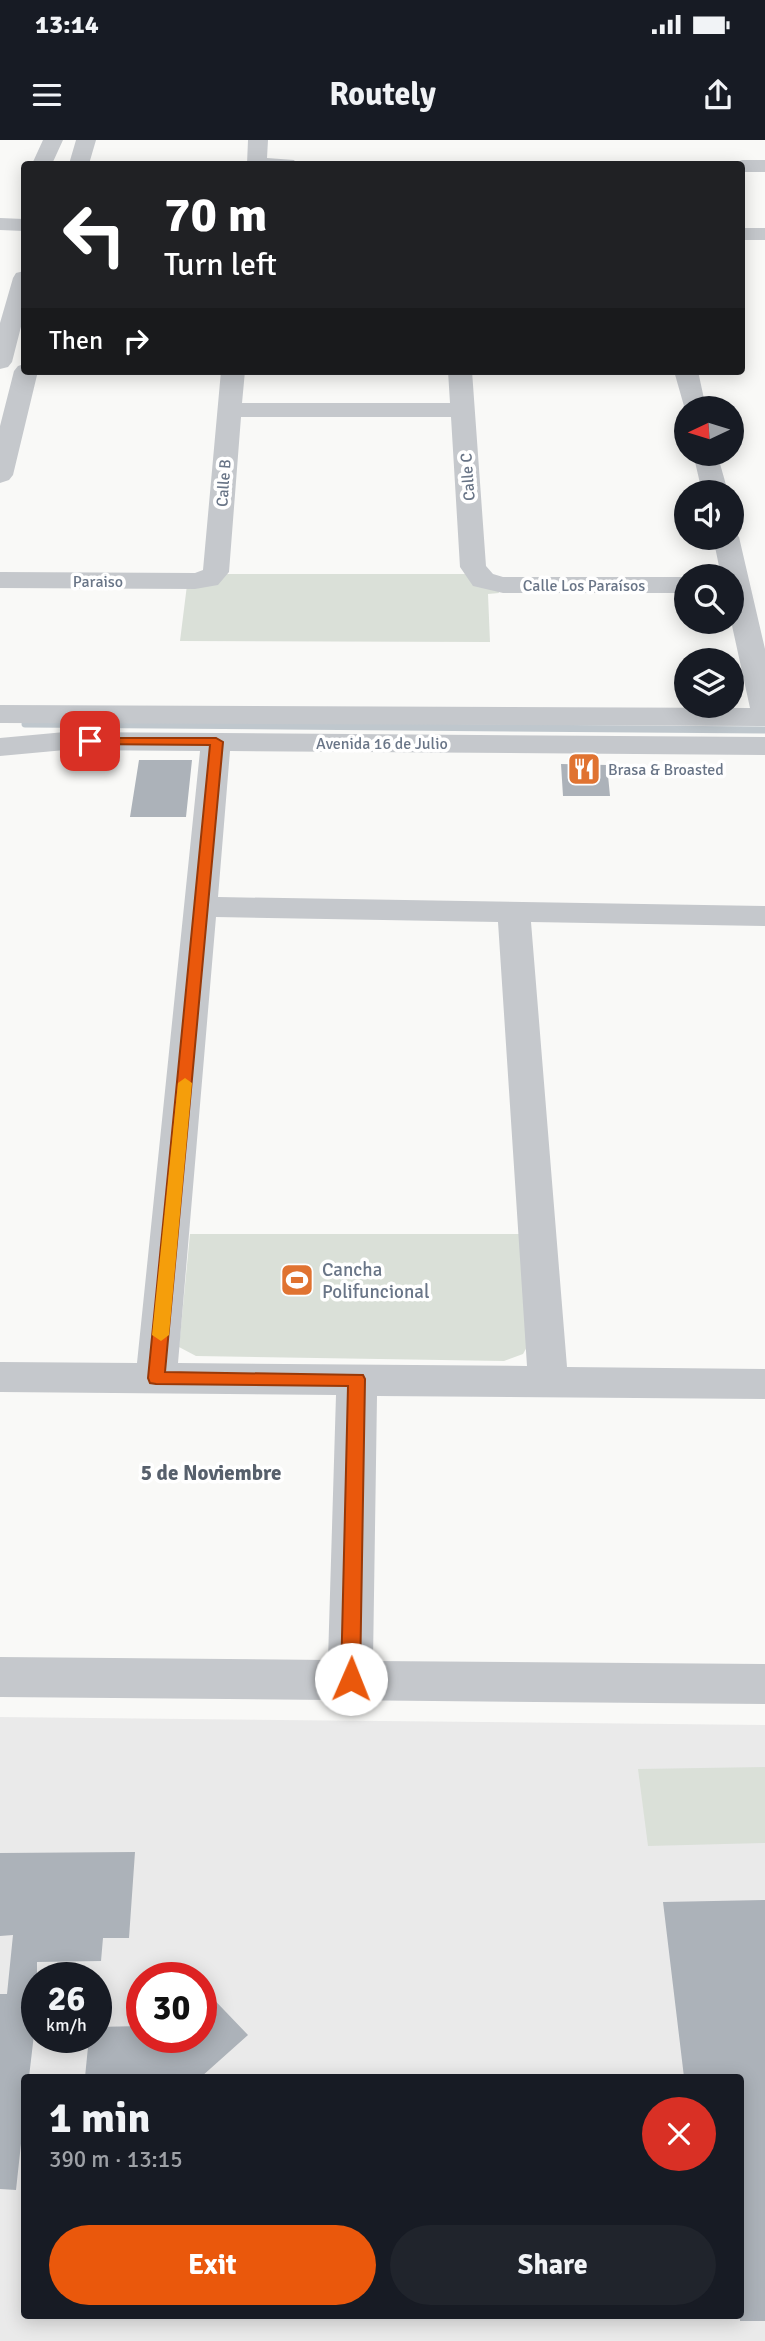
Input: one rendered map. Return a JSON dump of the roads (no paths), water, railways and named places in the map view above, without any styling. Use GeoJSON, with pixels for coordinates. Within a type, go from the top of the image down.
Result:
{"type":"FeatureCollection","features":[{"type":"Feature","properties":{"kind":"street"},"geometry":{"type":"LineString","coordinates":[[43,161],[53,140]]}},
{"type":"Feature","properties":{"kind":"street"},"geometry":{"type":"LineString","coordinates":[[80,161],[86,140]]}},
{"type":"Feature","properties":{"kind":"street"},"geometry":{"type":"LineString","coordinates":[[257,161],[258,140]]}},
{"type":"Feature","properties":{"kind":"street"},"geometry":{"type":"LineString","coordinates":[[745,166],[765,166]]}},
{"type":"Feature","properties":{"kind":"street"},"geometry":{"type":"LineString","coordinates":[[0,224],[21,225]]}},
{"type":"Feature","properties":{"kind":"street"},"geometry":{"type":"LineString","coordinates":[[745,234],[765,234]]}},
{"type":"Feature","properties":{"kind":"street"},"geometry":{"type":"LineString","coordinates":[[0,362],[21,288]]}},
{"type":"Feature","properties":{"kind":"street"},"geometry":{"type":"LineString","coordinates":[[0,475],[10,397],[24,375]]}},
{"type":"Feature","properties":{"kind":"street","name":"Calle B"},"geometry":{"type":"LineString","coordinates":[[195,581],[208,579],[216,572],[233,375]]}},
{"type":"Feature","properties":{"kind":"street","name":"Calle C"},"geometry":{"type":"LineString","coordinates":[[460,375],[473,567],[483,580]]}},
{"type":"Feature","properties":{"kind":"street"},"geometry":{"type":"LineString","coordinates":[[687,375],[691,396]]}},
{"type":"Feature","properties":{"kind":"street"},"geometry":{"type":"LineString","coordinates":[[229,410],[463,410]]}},
{"type":"Feature","properties":{"kind":"street","name":"Paraiso"},"geometry":{"type":"LineString","coordinates":[[0,580],[195,581]]}},
{"type":"Feature","properties":{"kind":"street","name":"Calle Los Paraísos"},"geometry":{"type":"LineString","coordinates":[[483,580],[503,585],[674,585]]}},
{"type":"Feature","properties":{"kind":"street"},"geometry":{"type":"LineString","coordinates":[[744,585],[765,585]]}},
{"type":"Feature","properties":{"kind":"street"},"geometry":{"type":"LineString","coordinates":[[744,627],[765,715]]}},
{"type":"Feature","properties":{"kind":"street","name":"Avenida 16 de Julio"},"geometry":{"type":"LineString","coordinates":[[0,714],[552,729],[765,746]]}},
{"type":"Feature","properties":{"kind":"street","name":"Avenida 16 de Julio"},"geometry":{"type":"LineString","coordinates":[[0,747],[65,741],[216,742],[552,729],[765,715]]}},
{"type":"Feature","properties":{"kind":"street"},"geometry":{"type":"LineString","coordinates":[[156,1378],[216,742]]}},
{"type":"Feature","properties":{"kind":"street"},"geometry":{"type":"LineString","coordinates":[[202,907],[765,916]]}},
{"type":"Feature","properties":{"kind":"street"},"geometry":{"type":"LineString","coordinates":[[514,910],[548,1380]]}},
{"type":"Feature","properties":{"kind":"street"},"geometry":{"type":"LineString","coordinates":[[0,1377],[765,1384]]}},
{"type":"Feature","properties":{"kind":"street"},"geometry":{"type":"LineString","coordinates":[[351,1679],[357,1379]]}},
{"type":"Feature","properties":{"kind":"street"},"geometry":{"type":"LineString","coordinates":[[0,1677],[765,1684]]}},
{"type":"Feature","properties":{"kind":"waterway"},"geometry":{"type":"LineString","coordinates":[[25,724],[765,730]]}},
{"type":"Feature","properties":{"kind":"place","name":"Brasa & Broasted"},"geometry":{"type":"Point","coordinates":[584,769]}},
{"type":"Feature","properties":{"kind":"place","name":"Cancha Polifuncional"},"geometry":{"type":"Point","coordinates":[297,1280]}},
{"type":"Feature","properties":{"kind":"district","name":"5 de Noviembre"},"geometry":{"type":"Point","coordinates":[211,1473]}}]}
